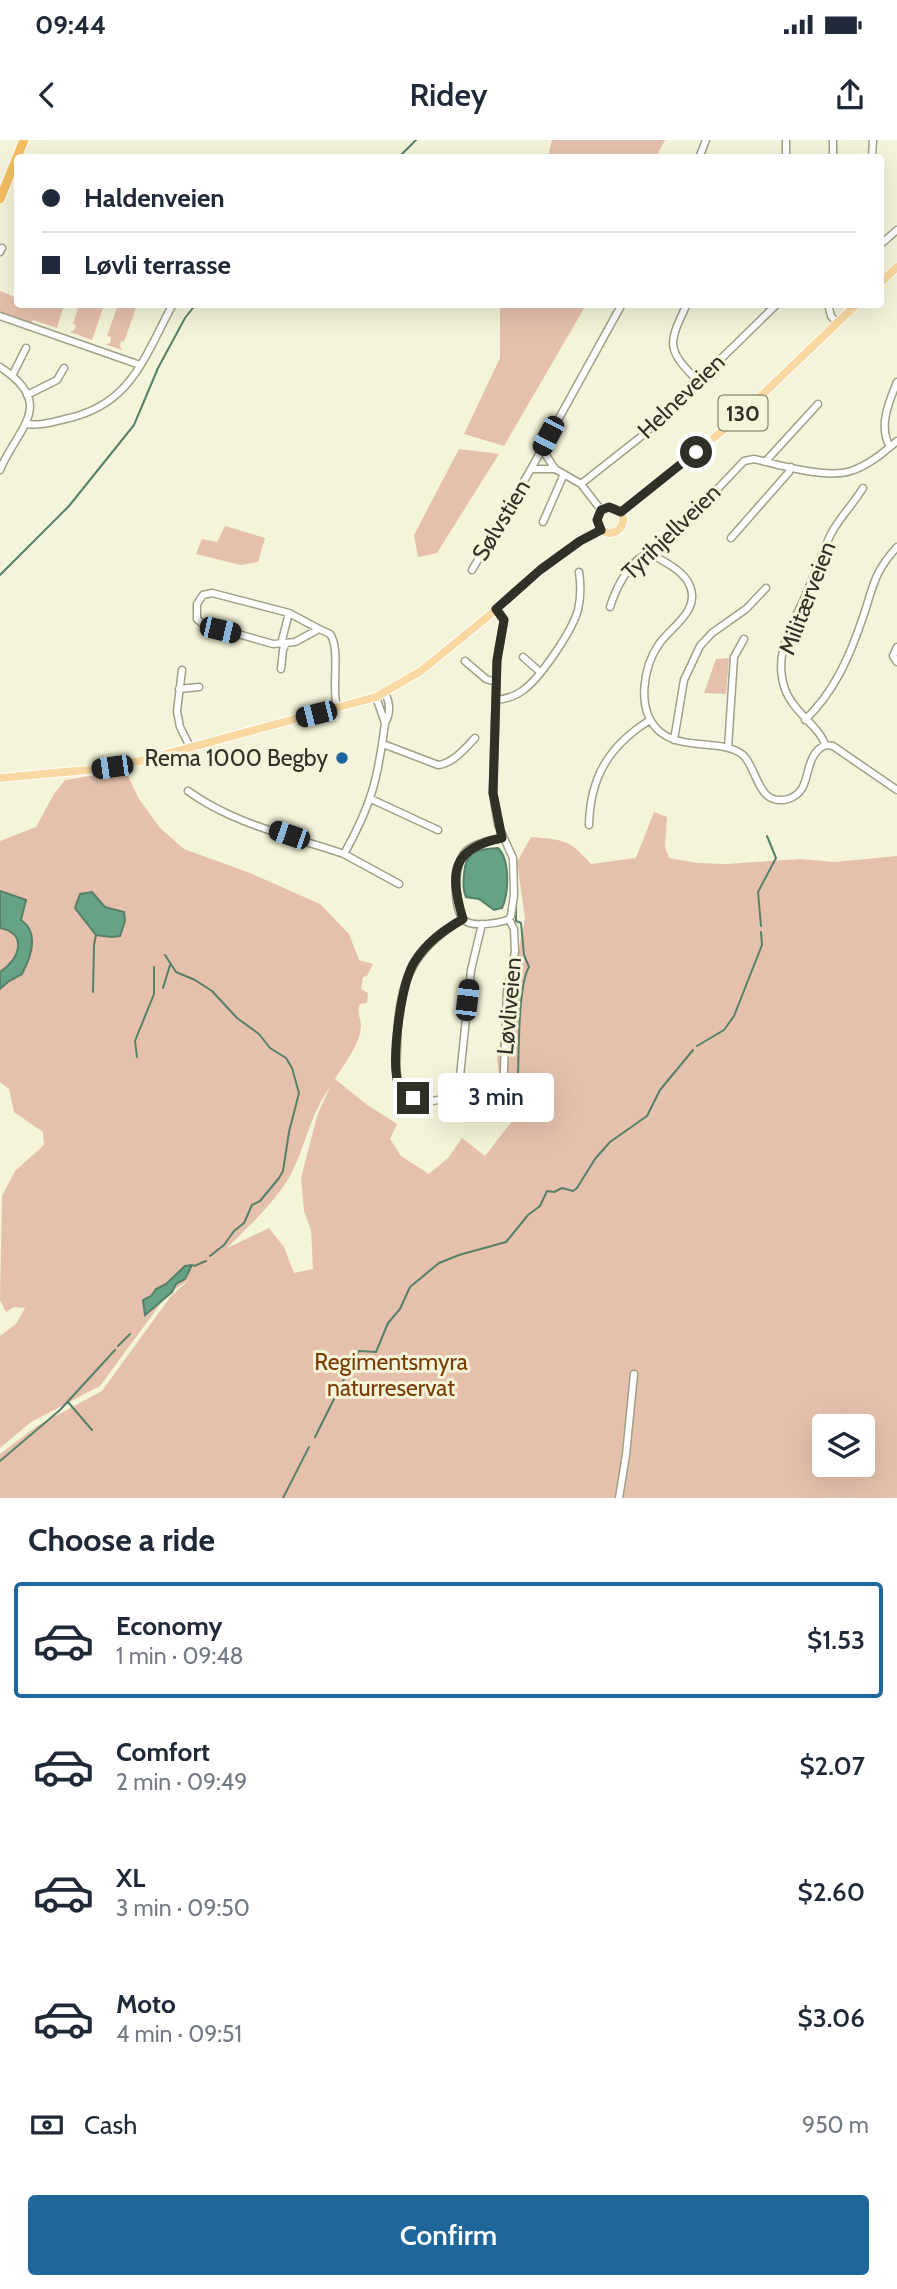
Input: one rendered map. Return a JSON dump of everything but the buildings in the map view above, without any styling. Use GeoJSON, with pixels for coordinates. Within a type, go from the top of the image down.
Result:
{"type":"FeatureCollection","features":[{"type":"Feature","properties":{"kind":"highway"},"geometry":{"type":"LineString","coordinates":[[0,188],[14,157]]}},
{"type":"Feature","properties":{"kind":"highway"},"geometry":{"type":"LineString","coordinates":[[0,199],[14,161]]}},
{"type":"Feature","properties":{"kind":"main road","name":"130"},"geometry":{"type":"LineString","coordinates":[[621,512],[736,420],[853,308]]}},
{"type":"Feature","properties":{"kind":"main road"},"geometry":{"type":"LineString","coordinates":[[0,778],[112,767],[380,695],[421,671],[540,570],[580,541],[601,530],[611,533],[620,529],[624,520],[621,512],[609,507],[601,510],[597,520],[601,530]]}},
{"type":"Feature","properties":{"kind":"street"},"geometry":{"type":"LineString","coordinates":[[884,242],[897,230]]}},
{"type":"Feature","properties":{"kind":"street"},"geometry":{"type":"LineString","coordinates":[[27,424],[39,425],[76,417],[99,407],[125,387],[171,308]]}},
{"type":"Feature","properties":{"kind":"street","name":"Sølvstien"},"geometry":{"type":"LineString","coordinates":[[472,570],[620,308]]}},
{"type":"Feature","properties":{"kind":"street"},"geometry":{"type":"LineString","coordinates":[[685,308],[674,331],[673,350],[683,366],[697,380]]}},
{"type":"Feature","properties":{"kind":"street","name":"Helneveien"},"geometry":{"type":"LineString","coordinates":[[582,484],[643,435],[771,308]]}},
{"type":"Feature","properties":{"kind":"street"},"geometry":{"type":"LineString","coordinates":[[829,308],[837,323]]}},
{"type":"Feature","properties":{"kind":"street"},"geometry":{"type":"LineString","coordinates":[[0,316],[140,365]]}},
{"type":"Feature","properties":{"kind":"street"},"geometry":{"type":"LineString","coordinates":[[12,376],[26,348]]}},
{"type":"Feature","properties":{"kind":"street"},"geometry":{"type":"LineString","coordinates":[[0,367],[12,376],[27,395],[30,415],[27,424],[2,457],[0,470]]}},
{"type":"Feature","properties":{"kind":"street"},"geometry":{"type":"LineString","coordinates":[[27,395],[57,380],[64,368]]}},
{"type":"Feature","properties":{"kind":"street"},"geometry":{"type":"LineString","coordinates":[[890,447],[883,431],[897,382]]}},
{"type":"Feature","properties":{"kind":"street"},"geometry":{"type":"LineString","coordinates":[[765,462],[818,404]]}},
{"type":"Feature","properties":{"kind":"street","name":"Tyrihjellveien"},"geometry":{"type":"LineString","coordinates":[[610,607],[622,579],[643,556],[653,555],[740,464],[749,459],[838,474],[869,463],[897,441]]}},
{"type":"Feature","properties":{"kind":"street","name":"Sølvstien"},"geometry":{"type":"LineString","coordinates":[[542,449],[555,469],[582,484],[601,510]]}},
{"type":"Feature","properties":{"kind":"street"},"geometry":{"type":"LineString","coordinates":[[731,538],[791,467]]}},
{"type":"Feature","properties":{"kind":"street","name":"Sølvstien"},"geometry":{"type":"LineString","coordinates":[[531,469],[555,469]]}},
{"type":"Feature","properties":{"kind":"street","name":"Sølvstien"},"geometry":{"type":"LineString","coordinates":[[543,522],[564,474]]}},
{"type":"Feature","properties":{"kind":"street","name":"Militærveien"},"geometry":{"type":"LineString","coordinates":[[825,744],[823,736],[805,720],[784,688],[782,652],[828,541],[863,488]]}},
{"type":"Feature","properties":{"kind":"street"},"geometry":{"type":"LineString","coordinates":[[805,720],[830,693],[855,638],[874,579],[883,562],[897,547]]}},
{"type":"Feature","properties":{"kind":"street"},"geometry":{"type":"LineString","coordinates":[[653,555],[682,574],[689,584],[692,597],[686,614],[661,641],[650,664],[644,697],[650,720],[659,731],[674,740],[728,748],[740,753],[748,760],[764,793],[782,799],[792,797],[802,790],[810,760],[825,744],[833,746],[894,789],[897,779]]}},
{"type":"Feature","properties":{"kind":"street"},"geometry":{"type":"LineString","coordinates":[[496,700],[521,692],[540,671],[568,631],[577,613],[580,598],[579,572]]}},
{"type":"Feature","properties":{"kind":"street"},"geometry":{"type":"LineString","coordinates":[[674,740],[684,680],[700,646],[746,609],[766,588]]}},
{"type":"Feature","properties":{"kind":"street"},"geometry":{"type":"LineString","coordinates":[[319,629],[295,642],[273,644],[203,624],[197,619],[197,604],[203,595],[212,593],[289,613],[330,634],[335,643],[334,693],[337,708]]}},
{"type":"Feature","properties":{"kind":"street"},"geometry":{"type":"LineString","coordinates":[[482,924],[471,970],[459,1086],[453,1094],[441,1099],[431,1101],[413,1098],[400,1087],[397,1077],[398,1032],[405,983],[414,962],[429,943],[463,919],[482,924],[509,919],[514,895],[513,858],[502,838],[493,793],[498,650],[504,620],[496,609]]}},
{"type":"Feature","properties":{"kind":"street"},"geometry":{"type":"LineString","coordinates":[[281,669],[289,613]]}},
{"type":"Feature","properties":{"kind":"street"},"geometry":{"type":"LineString","coordinates":[[728,748],[734,657],[744,639]]}},
{"type":"Feature","properties":{"kind":"street"},"geometry":{"type":"LineString","coordinates":[[897,647],[893,656],[897,662]]}},
{"type":"Feature","properties":{"kind":"street"},"geometry":{"type":"LineString","coordinates":[[523,657],[540,671]]}},
{"type":"Feature","properties":{"kind":"street"},"geometry":{"type":"LineString","coordinates":[[465,661],[486,679],[496,682]]}},
{"type":"Feature","properties":{"kind":"street"},"geometry":{"type":"LineString","coordinates":[[182,670],[177,711],[180,727],[190,747]]}},
{"type":"Feature","properties":{"kind":"street"},"geometry":{"type":"LineString","coordinates":[[180,688],[199,687]]}},
{"type":"Feature","properties":{"kind":"street"},"geometry":{"type":"LineString","coordinates":[[344,853],[361,824],[378,776],[385,723],[380,695]]}},
{"type":"Feature","properties":{"kind":"street"},"geometry":{"type":"LineString","coordinates":[[589,825],[589,809],[597,779],[606,761],[618,744],[650,720]]}},
{"type":"Feature","properties":{"kind":"street"},"geometry":{"type":"LineString","coordinates":[[383,744],[444,765],[475,738]]}},
{"type":"Feature","properties":{"kind":"street"},"geometry":{"type":"LineString","coordinates":[[187,801],[190,792],[211,807],[234,817],[344,853],[399,884]]}},
{"type":"Feature","properties":{"kind":"street"},"geometry":{"type":"LineString","coordinates":[[371,799],[438,830]]}},
{"type":"Feature","properties":{"kind":"street"},"geometry":{"type":"LineString","coordinates":[[463,919],[455,879],[460,860],[468,849],[502,838]]}},
{"type":"Feature","properties":{"kind":"street","name":"Løvliveien"},"geometry":{"type":"LineString","coordinates":[[503,1095],[507,991],[515,952],[514,929],[509,919]]}},
{"type":"Feature","properties":{"kind":"street"},"geometry":{"type":"LineString","coordinates":[[619,1498],[634,1374]]}},
{"type":"Feature","properties":{"kind":"green space"},"geometry":{"type":"Polygon","coordinates":[[[552,140],[665,140],[658,154],[549,154],[552,140]]]}},
{"type":"Feature","properties":{"kind":"green space"},"geometry":{"type":"Polygon","coordinates":[[[0,291],[14,297],[14,308],[63,308],[57,328],[33,320],[31,324],[0,314],[0,291]]]}},
{"type":"Feature","properties":{"kind":"green space"},"geometry":{"type":"Polygon","coordinates":[[[78,308],[103,308],[92,340],[70,332],[76,325],[73,324],[78,308]]]}},
{"type":"Feature","properties":{"kind":"green space"},"geometry":{"type":"Polygon","coordinates":[[[117,308],[136,308],[124,342],[121,341],[122,350],[105,344],[110,343],[111,337],[107,336],[117,308]]]}},
{"type":"Feature","properties":{"kind":"green space"},"geometry":{"type":"Polygon","coordinates":[[[500,308],[584,308],[504,446],[464,434],[500,358],[500,308]]]}},
{"type":"Feature","properties":{"kind":"green space"},"geometry":{"type":"Polygon","coordinates":[[[459,449],[499,454],[437,553],[418,557],[414,535],[459,449]]]}},
{"type":"Feature","properties":{"kind":"green space"},"geometry":{"type":"Polygon","coordinates":[[[225,526],[265,538],[258,562],[241,565],[196,554],[202,539],[217,542],[225,526]]]}},
{"type":"Feature","properties":{"kind":"green space"},"geometry":{"type":"Polygon","coordinates":[[[729,658],[726,694],[704,693],[716,659],[729,658]]]}},
{"type":"Feature","properties":{"kind":"green space","name":"Regimentsmyra naturreservat"},"geometry":{"type":"Polygon","coordinates":[[[102,774],[128,776],[139,799],[160,828],[184,849],[250,873],[320,904],[349,934],[359,960],[373,964],[367,976],[363,977],[361,989],[368,993],[367,1003],[360,1004],[359,1007],[361,1026],[358,1040],[335,1079],[397,1124],[390,1139],[401,1156],[429,1174],[448,1158],[462,1138],[485,1156],[513,1120],[507,1086],[500,1079],[497,1059],[525,918],[517,862],[531,837],[565,842],[591,864],[636,858],[654,812],[667,817],[665,847],[669,858],[726,864],[800,859],[835,862],[897,856],[897,1498],[0,1498],[0,1454],[37,1426],[102,1391],[171,1296],[190,1279],[167,1295],[100,1386],[31,1422],[0,1448],[0,1336],[16,1324],[25,1308],[14,1307],[6,1312],[0,1300],[2,1196],[15,1171],[44,1145],[43,1132],[14,1112],[9,1089],[0,1082],[0,841],[36,827],[65,780],[102,774]],[[330,1087],[313,1118],[287,1181],[263,1212],[227,1248],[269,1228],[284,1247],[294,1273],[313,1269],[311,1230],[304,1211],[301,1178],[317,1116],[330,1087]]]}},
{"type":"Feature","properties":{"kind":"shaded area"},"geometry":{"type":"Polygon","coordinates":[[[498,848],[505,860],[507,886],[502,908],[494,910],[479,899],[466,897],[463,881],[470,856],[484,849],[498,848]]]}},
{"type":"Feature","properties":{"kind":"shaded area"},"geometry":{"type":"Polygon","coordinates":[[[0,891],[26,900],[21,920],[30,932],[32,946],[22,974],[0,989],[0,972],[12,961],[18,941],[9,931],[0,928],[0,891]]]}},
{"type":"Feature","properties":{"kind":"shaded area"},"geometry":{"type":"Polygon","coordinates":[[[92,892],[105,907],[124,912],[125,921],[120,936],[96,935],[75,908],[80,894],[92,892]]]}},
{"type":"Feature","properties":{"kind":"shaded area"},"geometry":{"type":"Polygon","coordinates":[[[192,1265],[185,1279],[176,1284],[172,1292],[145,1315],[143,1300],[185,1266],[192,1265]]]}},
{"type":"Feature","properties":{"kind":"waterway"},"geometry":{"type":"LineString","coordinates":[[402,154],[416,140]]}},
{"type":"Feature","properties":{"kind":"waterway"},"geometry":{"type":"LineString","coordinates":[[0,575],[69,506],[134,425],[158,368],[193,308]]}},
{"type":"Feature","properties":{"kind":"waterway"},"geometry":{"type":"LineString","coordinates":[[761,926],[758,892],[776,858],[767,836]]}},
{"type":"Feature","properties":{"kind":"waterway"},"geometry":{"type":"LineString","coordinates":[[516,899],[516,921],[521,923],[524,955],[529,967],[521,1003],[518,1076]]}},
{"type":"Feature","properties":{"kind":"waterway"},"geometry":{"type":"LineString","coordinates":[[697,1046],[724,1030],[734,1016],[762,945],[761,932]]}},
{"type":"Feature","properties":{"kind":"waterway"},"geometry":{"type":"LineString","coordinates":[[93,992],[96,935]]}},
{"type":"Feature","properties":{"kind":"waterway"},"geometry":{"type":"LineString","coordinates":[[165,955],[176,972],[212,991],[237,1018],[259,1034],[270,1048],[286,1058],[292,1068],[299,1093],[283,1171],[260,1201],[252,1205],[244,1223],[210,1256]]}},
{"type":"Feature","properties":{"kind":"waterway"},"geometry":{"type":"LineString","coordinates":[[163,988],[170,965]]}},
{"type":"Feature","properties":{"kind":"waterway"},"geometry":{"type":"LineString","coordinates":[[137,1057],[135,1041],[154,994],[154,967]]}},
{"type":"Feature","properties":{"kind":"waterway"},"geometry":{"type":"LineString","coordinates":[[349,1367],[359,1351],[376,1352],[388,1323],[400,1309],[410,1287],[439,1263],[506,1242],[528,1215],[540,1206],[547,1191],[554,1192],[562,1188],[573,1191],[577,1188],[595,1159],[610,1142],[647,1116],[660,1090],[693,1050]]}},
{"type":"Feature","properties":{"kind":"waterway"},"geometry":{"type":"LineString","coordinates":[[194,1266],[206,1261]]}},
{"type":"Feature","properties":{"kind":"waterway"},"geometry":{"type":"LineString","coordinates":[[118,1346],[130,1334]]}},
{"type":"Feature","properties":{"kind":"waterway"},"geometry":{"type":"LineString","coordinates":[[0,1461],[60,1410],[115,1350]]}},
{"type":"Feature","properties":{"kind":"waterway"},"geometry":{"type":"LineString","coordinates":[[315,1437],[344,1379]]}},
{"type":"Feature","properties":{"kind":"waterway"},"geometry":{"type":"LineString","coordinates":[[68,1402],[92,1430]]}},
{"type":"Feature","properties":{"kind":"waterway"},"geometry":{"type":"LineString","coordinates":[[283,1498],[309,1447]]}},
{"type":"Feature","properties":{"kind":"place","name":"Rema 1000 Begby"},"geometry":{"type":"Point","coordinates":[342,758]}},
{"type":"Feature","properties":{"kind":"route"},"geometry":{"type":"LineString","coordinates":[[413,1098],[400,1087],[397,1077],[398,1032],[405,983],[414,962],[429,943],[463,919],[455,879],[460,860],[468,849],[502,838],[493,793],[497,660],[504,626],[501,613],[496,609],[540,570],[580,541],[601,530],[597,520],[601,510],[613,507],[621,512],[696,452]]}}]}
